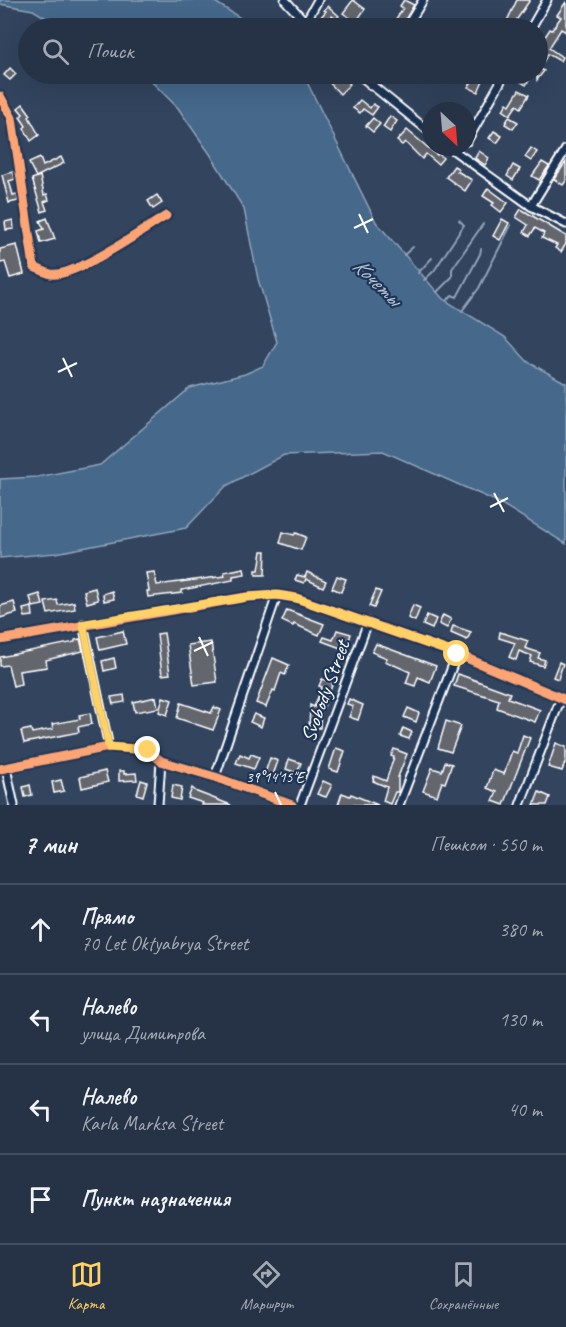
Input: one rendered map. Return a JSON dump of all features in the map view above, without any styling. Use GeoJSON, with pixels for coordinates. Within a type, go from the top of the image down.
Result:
{"type":"FeatureCollection","features":[{"type":"Feature","properties":{"kind":"street"},"geometry":{"type":"LineString","coordinates":[[285,0],[301,18]]}},
{"type":"Feature","properties":{"kind":"street"},"geometry":{"type":"LineString","coordinates":[[311,18],[318,0]]}},
{"type":"Feature","properties":{"kind":"street"},"geometry":{"type":"LineString","coordinates":[[412,18],[423,0]]}},
{"type":"Feature","properties":{"kind":"street"},"geometry":{"type":"LineString","coordinates":[[537,18],[547,0]]}},
{"type":"Feature","properties":{"kind":"street"},"geometry":{"type":"LineString","coordinates":[[476,125],[499,84]]}},
{"type":"Feature","properties":{"kind":"street"},"geometry":{"type":"LineString","coordinates":[[371,86],[422,126]]}},
{"type":"Feature","properties":{"kind":"street"},"geometry":{"type":"LineString","coordinates":[[0,96],[12,118],[34,267],[51,274],[66,273],[99,257],[166,216]]}},
{"type":"Feature","properties":{"kind":"street"},"geometry":{"type":"LineString","coordinates":[[531,206],[566,149]]}},
{"type":"Feature","properties":{"kind":"street"},"geometry":{"type":"LineString","coordinates":[[460,156],[531,206],[566,224]]}},
{"type":"Feature","properties":{"kind":"street"},"geometry":{"type":"LineString","coordinates":[[215,777],[277,595]]}},
{"type":"Feature","properties":{"kind":"street"},"geometry":{"type":"LineString","coordinates":[[0,640],[247,597],[277,595],[296,598],[457,654],[564,699],[520,805]]}},
{"type":"Feature","properties":{"kind":"street","name":"Svobody Street"},"geometry":{"type":"LineString","coordinates":[[300,805],[368,622]]}},
{"type":"Feature","properties":{"kind":"street"},"geometry":{"type":"LineString","coordinates":[[83,624],[109,747]]}},
{"type":"Feature","properties":{"kind":"street"},"geometry":{"type":"LineString","coordinates":[[399,805],[457,654]]}},
{"type":"Feature","properties":{"kind":"street"},"geometry":{"type":"LineString","coordinates":[[14,805],[3,769],[109,747],[148,750],[161,761],[215,777],[292,805]]}},
{"type":"Feature","properties":{"kind":"street"},"geometry":{"type":"LineString","coordinates":[[159,805],[161,761]]}},
{"type":"Feature","properties":{"kind":"water"},"geometry":{"type":"Polygon","coordinates":[[[0,0],[212,0],[240,18],[46,18],[33,10],[0,4],[0,0]]]}},
{"type":"Feature","properties":{"kind":"water","name":"Кочеты"},"geometry":{"type":"Polygon","coordinates":[[[154,84],[308,84],[376,222],[443,299],[505,337],[528,362],[566,383],[566,544],[500,503],[383,451],[284,455],[226,486],[186,528],[56,553],[0,558],[0,479],[37,477],[100,465],[190,388],[245,374],[263,366],[277,342],[258,279],[244,209],[178,108],[154,84]]]}},
{"type":"Feature","properties":{"kind":"building"},"geometry":{"type":"Polygon","coordinates":[[[353,0],[365,9],[359,18],[350,18],[343,13],[353,0]]]}},
{"type":"Feature","properties":{"kind":"building"},"geometry":{"type":"Polygon","coordinates":[[[404,0],[414,5],[406,18],[396,18],[403,8],[400,6],[404,0]]]}},
{"type":"Feature","properties":{"kind":"building"},"geometry":{"type":"Polygon","coordinates":[[[517,0],[530,0],[518,18],[508,18],[517,0]]]}},
{"type":"Feature","properties":{"kind":"building"},"geometry":{"type":"Polygon","coordinates":[[[566,2],[566,32],[561,29],[549,48],[562,57],[560,61],[548,54],[548,32],[561,17],[557,15],[566,2]]]}},
{"type":"Feature","properties":{"kind":"building"},"geometry":{"type":"Polygon","coordinates":[[[328,6],[339,16],[320,18],[326,11],[324,10],[328,6]]]}},
{"type":"Feature","properties":{"kind":"building"},"geometry":{"type":"Polygon","coordinates":[[[10,68],[16,74],[10,80],[4,75],[10,68]]]}},
{"type":"Feature","properties":{"kind":"building"},"geometry":{"type":"Polygon","coordinates":[[[331,84],[350,84],[340,94],[331,84]]]}},
{"type":"Feature","properties":{"kind":"building"},"geometry":{"type":"Polygon","coordinates":[[[470,84],[482,84],[478,92],[468,87],[470,84]]]}},
{"type":"Feature","properties":{"kind":"building"},"geometry":{"type":"Polygon","coordinates":[[[519,90],[529,95],[521,108],[517,105],[510,115],[503,110],[507,103],[510,105],[519,90]]]}},
{"type":"Feature","properties":{"kind":"building"},"geometry":{"type":"Polygon","coordinates":[[[360,100],[370,108],[373,104],[378,107],[372,115],[363,109],[360,113],[353,108],[360,100]]]}},
{"type":"Feature","properties":{"kind":"building"},"geometry":{"type":"Polygon","coordinates":[[[23,104],[31,115],[29,117],[39,135],[31,141],[20,117],[23,114],[18,108],[23,104]]]}},
{"type":"Feature","properties":{"kind":"building"},"geometry":{"type":"Polygon","coordinates":[[[390,116],[397,121],[390,132],[383,127],[390,116]]]}},
{"type":"Feature","properties":{"kind":"building"},"geometry":{"type":"Polygon","coordinates":[[[509,117],[518,122],[513,129],[505,124],[509,117]]]}},
{"type":"Feature","properties":{"kind":"building"},"geometry":{"type":"Polygon","coordinates":[[[373,118],[380,124],[373,132],[366,126],[373,118]]]}},
{"type":"Feature","properties":{"kind":"building"},"geometry":{"type":"Polygon","coordinates":[[[407,130],[422,142],[422,156],[424,156],[422,159],[405,142],[402,145],[397,141],[407,130]]]}},
{"type":"Feature","properties":{"kind":"building"},"geometry":{"type":"Polygon","coordinates":[[[494,131],[502,136],[497,143],[489,138],[494,131]]]}},
{"type":"Feature","properties":{"kind":"building"},"geometry":{"type":"Polygon","coordinates":[[[531,148],[537,152],[531,161],[525,157],[531,148]]]}},
{"type":"Feature","properties":{"kind":"building"},"geometry":{"type":"Polygon","coordinates":[[[479,151],[489,158],[485,165],[475,158],[479,151]]]}},
{"type":"Feature","properties":{"kind":"building"},"geometry":{"type":"Polygon","coordinates":[[[428,156],[441,156],[443,158],[438,164],[428,156]]]}},
{"type":"Feature","properties":{"kind":"building"},"geometry":{"type":"Polygon","coordinates":[[[61,157],[64,163],[36,177],[29,163],[40,158],[43,166],[61,157]]]}},
{"type":"Feature","properties":{"kind":"building"},"geometry":{"type":"Polygon","coordinates":[[[542,162],[549,166],[539,180],[532,176],[542,162]]]}},
{"type":"Feature","properties":{"kind":"building"},"geometry":{"type":"Polygon","coordinates":[[[566,162],[566,181],[563,185],[554,179],[566,162]]]}},
{"type":"Feature","properties":{"kind":"building"},"geometry":{"type":"Polygon","coordinates":[[[513,165],[520,169],[513,180],[507,176],[513,165]]]}},
{"type":"Feature","properties":{"kind":"building"},"geometry":{"type":"Polygon","coordinates":[[[454,166],[459,169],[457,171],[472,180],[465,191],[446,177],[454,166]]]}},
{"type":"Feature","properties":{"kind":"building"},"geometry":{"type":"Polygon","coordinates":[[[13,172],[15,179],[9,181],[13,195],[17,194],[18,201],[9,203],[2,175],[13,172]]]}},
{"type":"Feature","properties":{"kind":"building"},"geometry":{"type":"Polygon","coordinates":[[[40,176],[44,195],[47,194],[49,200],[44,202],[47,210],[42,212],[32,179],[40,176]]]}},
{"type":"Feature","properties":{"kind":"building"},"geometry":{"type":"Polygon","coordinates":[[[488,188],[508,203],[501,212],[492,205],[494,203],[483,196],[488,188]]]}},
{"type":"Feature","properties":{"kind":"building"},"geometry":{"type":"Polygon","coordinates":[[[157,195],[162,203],[153,209],[148,201],[157,195]]]}},
{"type":"Feature","properties":{"kind":"building"},"geometry":{"type":"Polygon","coordinates":[[[521,209],[566,236],[566,244],[561,252],[555,248],[557,245],[542,238],[544,233],[535,228],[530,236],[524,232],[528,225],[516,217],[521,209]]]}},
{"type":"Feature","properties":{"kind":"building"},"geometry":{"type":"Polygon","coordinates":[[[47,218],[55,239],[41,243],[38,231],[44,229],[40,221],[47,218]]]}},
{"type":"Feature","properties":{"kind":"building"},"geometry":{"type":"Polygon","coordinates":[[[502,219],[509,223],[500,240],[493,236],[502,219]]]}},
{"type":"Feature","properties":{"kind":"building"},"geometry":{"type":"Polygon","coordinates":[[[13,220],[14,229],[6,230],[5,222],[13,220]]]}},
{"type":"Feature","properties":{"kind":"building"},"geometry":{"type":"Polygon","coordinates":[[[17,245],[24,274],[10,278],[5,262],[0,263],[0,249],[17,245]]]}},
{"type":"Feature","properties":{"kind":"building"},"geometry":{"type":"Polygon","coordinates":[[[283,532],[306,537],[301,550],[280,543],[283,532]]]}},
{"type":"Feature","properties":{"kind":"building"},"geometry":{"type":"Polygon","coordinates":[[[262,551],[266,551],[265,575],[256,575],[256,570],[259,570],[262,551]]]}},
{"type":"Feature","properties":{"kind":"building"},"geometry":{"type":"Polygon","coordinates":[[[244,568],[245,574],[233,576],[233,580],[182,590],[182,593],[148,597],[146,573],[154,572],[157,585],[225,576],[224,572],[244,568]]]}},
{"type":"Feature","properties":{"kind":"building"},"geometry":{"type":"Polygon","coordinates":[[[307,572],[326,581],[323,587],[306,579],[304,583],[295,580],[297,575],[305,577],[307,572]]]}},
{"type":"Feature","properties":{"kind":"building"},"geometry":{"type":"Polygon","coordinates":[[[337,576],[346,579],[341,592],[332,588],[337,576]]]}},
{"type":"Feature","properties":{"kind":"building"},"geometry":{"type":"Polygon","coordinates":[[[95,588],[98,600],[87,603],[84,591],[95,588]]]}},
{"type":"Feature","properties":{"kind":"building"},"geometry":{"type":"Polygon","coordinates":[[[376,590],[381,592],[374,608],[369,606],[376,590]]]}},
{"type":"Feature","properties":{"kind":"building"},"geometry":{"type":"Polygon","coordinates":[[[112,591],[114,599],[104,601],[103,594],[112,591]]]}},
{"type":"Feature","properties":{"kind":"building"},"geometry":{"type":"Polygon","coordinates":[[[40,594],[43,605],[33,607],[30,597],[40,594]]]}},
{"type":"Feature","properties":{"kind":"building"},"geometry":{"type":"Polygon","coordinates":[[[57,600],[58,605],[74,602],[75,609],[48,614],[45,602],[57,600]]]}},
{"type":"Feature","properties":{"kind":"building"},"geometry":{"type":"Polygon","coordinates":[[[14,602],[17,613],[0,618],[0,606],[14,602]]]}},
{"type":"Feature","properties":{"kind":"building"},"geometry":{"type":"Polygon","coordinates":[[[413,605],[420,608],[415,621],[408,618],[413,605]]]}},
{"type":"Feature","properties":{"kind":"building"},"geometry":{"type":"Polygon","coordinates":[[[32,607],[33,616],[25,617],[23,609],[32,607]]]}},
{"type":"Feature","properties":{"kind":"building"},"geometry":{"type":"Polygon","coordinates":[[[287,610],[324,624],[319,635],[282,621],[287,610]]]}},
{"type":"Feature","properties":{"kind":"building"},"geometry":{"type":"Polygon","coordinates":[[[427,615],[436,619],[432,629],[423,625],[427,615]]]}},
{"type":"Feature","properties":{"kind":"building"},"geometry":{"type":"Polygon","coordinates":[[[443,615],[451,619],[447,628],[439,624],[443,615]]]}},
{"type":"Feature","properties":{"kind":"building"},"geometry":{"type":"Polygon","coordinates":[[[453,626],[471,632],[467,640],[451,633],[453,626]]]}},
{"type":"Feature","properties":{"kind":"building"},"geometry":{"type":"Polygon","coordinates":[[[337,630],[351,634],[346,650],[322,641],[324,637],[333,640],[337,630]]]}},
{"type":"Feature","properties":{"kind":"building"},"geometry":{"type":"Polygon","coordinates":[[[123,631],[126,644],[100,650],[97,637],[123,631]]]}},
{"type":"Feature","properties":{"kind":"building"},"geometry":{"type":"Polygon","coordinates":[[[500,632],[528,641],[525,648],[540,653],[538,658],[545,660],[543,666],[530,662],[532,656],[519,651],[516,660],[509,657],[515,643],[499,638],[500,632]]]}},
{"type":"Feature","properties":{"kind":"building"},"geometry":{"type":"Polygon","coordinates":[[[164,633],[170,674],[162,675],[157,634],[164,633]]]}},
{"type":"Feature","properties":{"kind":"building"},"geometry":{"type":"Polygon","coordinates":[[[80,639],[83,651],[46,660],[47,667],[19,671],[21,684],[13,686],[8,665],[0,666],[0,657],[75,642],[80,639]]]}},
{"type":"Feature","properties":{"kind":"building"},"geometry":{"type":"Polygon","coordinates":[[[211,642],[217,682],[194,685],[188,645],[211,642]]]}},
{"type":"Feature","properties":{"kind":"building"},"geometry":{"type":"Polygon","coordinates":[[[376,644],[436,666],[430,682],[418,677],[415,686],[406,683],[410,672],[385,661],[387,658],[372,652],[376,644]]]}},
{"type":"Feature","properties":{"kind":"building"},"geometry":{"type":"Polygon","coordinates":[[[114,658],[116,668],[104,671],[102,661],[114,658]]]}},
{"type":"Feature","properties":{"kind":"building"},"geometry":{"type":"Polygon","coordinates":[[[273,658],[289,665],[285,675],[281,673],[266,707],[256,703],[273,658]]]}},
{"type":"Feature","properties":{"kind":"building"},"geometry":{"type":"Polygon","coordinates":[[[559,662],[563,664],[558,679],[553,677],[559,662]]]}},
{"type":"Feature","properties":{"kind":"building"},"geometry":{"type":"Polygon","coordinates":[[[458,674],[510,693],[508,698],[540,710],[535,722],[497,708],[499,700],[454,686],[458,674]]]}},
{"type":"Feature","properties":{"kind":"building"},"geometry":{"type":"Polygon","coordinates":[[[322,679],[333,683],[323,709],[321,708],[320,728],[309,728],[310,705],[314,707],[322,687],[319,686],[322,679]]]}},
{"type":"Feature","properties":{"kind":"building"},"geometry":{"type":"Polygon","coordinates":[[[124,695],[125,702],[113,704],[111,697],[124,695]]]}},
{"type":"Feature","properties":{"kind":"building"},"geometry":{"type":"Polygon","coordinates":[[[156,697],[158,708],[135,712],[133,702],[156,697]]]}},
{"type":"Feature","properties":{"kind":"building"},"geometry":{"type":"Polygon","coordinates":[[[163,697],[172,700],[167,715],[159,712],[163,697]]]}},
{"type":"Feature","properties":{"kind":"building"},"geometry":{"type":"Polygon","coordinates":[[[349,699],[363,705],[358,720],[349,717],[353,706],[347,704],[349,699]]]}},
{"type":"Feature","properties":{"kind":"building"},"geometry":{"type":"Polygon","coordinates":[[[181,703],[211,713],[214,707],[221,710],[213,730],[177,718],[181,703]]]}},
{"type":"Feature","properties":{"kind":"building"},"geometry":{"type":"Polygon","coordinates":[[[408,708],[419,713],[416,722],[404,717],[408,708]]]}},
{"type":"Feature","properties":{"kind":"building"},"geometry":{"type":"Polygon","coordinates":[[[90,713],[92,724],[78,727],[79,732],[24,743],[21,731],[31,729],[32,733],[53,729],[52,724],[80,719],[79,715],[90,713]]]}},
{"type":"Feature","properties":{"kind":"building"},"geometry":{"type":"Polygon","coordinates":[[[254,714],[264,718],[261,727],[250,722],[254,714]]]}},
{"type":"Feature","properties":{"kind":"building"},"geometry":{"type":"Polygon","coordinates":[[[446,721],[461,726],[451,752],[438,748],[446,721]]]}},
{"type":"Feature","properties":{"kind":"building"},"geometry":{"type":"Polygon","coordinates":[[[403,728],[412,732],[409,739],[400,736],[403,728]]]}},
{"type":"Feature","properties":{"kind":"building"},"geometry":{"type":"Polygon","coordinates":[[[523,735],[530,738],[504,805],[493,801],[497,792],[487,788],[493,770],[504,774],[512,751],[517,753],[523,735]]]}},
{"type":"Feature","properties":{"kind":"building"},"geometry":{"type":"Polygon","coordinates":[[[556,743],[566,747],[566,760],[562,771],[548,767],[556,743]]]}},
{"type":"Feature","properties":{"kind":"building"},"geometry":{"type":"Polygon","coordinates":[[[336,748],[345,751],[338,772],[329,769],[336,748]]]}},
{"type":"Feature","properties":{"kind":"building"},"geometry":{"type":"Polygon","coordinates":[[[394,749],[407,754],[398,777],[398,792],[395,792],[390,804],[383,801],[387,787],[373,781],[374,776],[386,781],[394,757],[391,756],[394,749]]]}},
{"type":"Feature","properties":{"kind":"building"},"geometry":{"type":"Polygon","coordinates":[[[240,754],[249,758],[251,754],[259,757],[254,769],[236,763],[240,754]]]}},
{"type":"Feature","properties":{"kind":"building"},"geometry":{"type":"Polygon","coordinates":[[[270,758],[278,761],[273,775],[265,773],[270,758]]]}},
{"type":"Feature","properties":{"kind":"building"},"geometry":{"type":"Polygon","coordinates":[[[289,759],[301,763],[297,773],[286,769],[289,759]]]}},
{"type":"Feature","properties":{"kind":"building"},"geometry":{"type":"Polygon","coordinates":[[[445,762],[452,764],[437,796],[423,791],[432,768],[442,771],[445,762]]]}},
{"type":"Feature","properties":{"kind":"building"},"geometry":{"type":"Polygon","coordinates":[[[105,771],[108,782],[82,788],[80,777],[105,771]]]}},
{"type":"Feature","properties":{"kind":"building"},"geometry":{"type":"Polygon","coordinates":[[[119,771],[124,771],[124,774],[136,773],[137,780],[119,781],[119,771]]]}},
{"type":"Feature","properties":{"kind":"building"},"geometry":{"type":"Polygon","coordinates":[[[61,780],[64,791],[54,793],[52,782],[61,780]]]}},
{"type":"Feature","properties":{"kind":"building"},"geometry":{"type":"Polygon","coordinates":[[[141,780],[147,782],[143,796],[137,794],[141,780]]]}},
{"type":"Feature","properties":{"kind":"building"},"geometry":{"type":"Polygon","coordinates":[[[323,781],[332,785],[326,797],[317,794],[323,781]]]}},
{"type":"Feature","properties":{"kind":"building"},"geometry":{"type":"Polygon","coordinates":[[[30,785],[32,795],[25,797],[23,787],[30,785]]]}},
{"type":"Feature","properties":{"kind":"building"},"geometry":{"type":"Polygon","coordinates":[[[173,785],[182,787],[180,800],[171,798],[173,785]]]}},
{"type":"Feature","properties":{"kind":"building"},"geometry":{"type":"Polygon","coordinates":[[[192,788],[231,805],[202,805],[203,803],[188,798],[192,788]]]}},
{"type":"Feature","properties":{"kind":"building"},"geometry":{"type":"Polygon","coordinates":[[[539,792],[550,797],[547,805],[534,805],[539,792]]]}},
{"type":"Feature","properties":{"kind":"building"},"geometry":{"type":"Polygon","coordinates":[[[342,793],[350,796],[351,794],[378,805],[338,805],[342,793]]]}},
{"type":"Feature","properties":{"kind":"waterway"},"geometry":{"type":"LineString","coordinates":[[424,280],[434,271],[464,225],[459,220]]}},
{"type":"Feature","properties":{"kind":"waterway"},"geometry":{"type":"LineString","coordinates":[[437,292],[452,277],[452,269],[483,224]]}},
{"type":"Feature","properties":{"kind":"waterway"},"geometry":{"type":"LineString","coordinates":[[462,311],[479,288],[511,225]]}},
{"type":"Feature","properties":{"kind":"waterway"},"geometry":{"type":"LineString","coordinates":[[404,255],[413,247]]}},
{"type":"Feature","properties":{"kind":"waterway"},"geometry":{"type":"LineString","coordinates":[[447,301],[452,295],[457,297],[481,249]]}},
{"type":"Feature","properties":{"kind":"waterway"},"geometry":{"type":"LineString","coordinates":[[418,273],[432,258]]}},
{"type":"Feature","properties":{"kind":"cycle path"},"geometry":{"type":"LineString","coordinates":[[0,96],[12,118],[34,267],[51,274],[76,268],[92,261],[166,216]]}},
{"type":"Feature","properties":{"kind":"cycle path"},"geometry":{"type":"LineString","coordinates":[[0,640],[247,597],[277,595],[296,598],[457,654],[566,700]]}},
{"type":"Feature","properties":{"kind":"cycle path"},"geometry":{"type":"LineString","coordinates":[[0,769],[109,747],[148,750],[161,761],[215,777],[292,805]]}},
{"type":"Feature","properties":{"kind":"route"},"geometry":{"type":"LineString","coordinates":[[148,750],[109,747],[83,624],[247,597],[277,595],[296,598],[457,654]]}}]}
